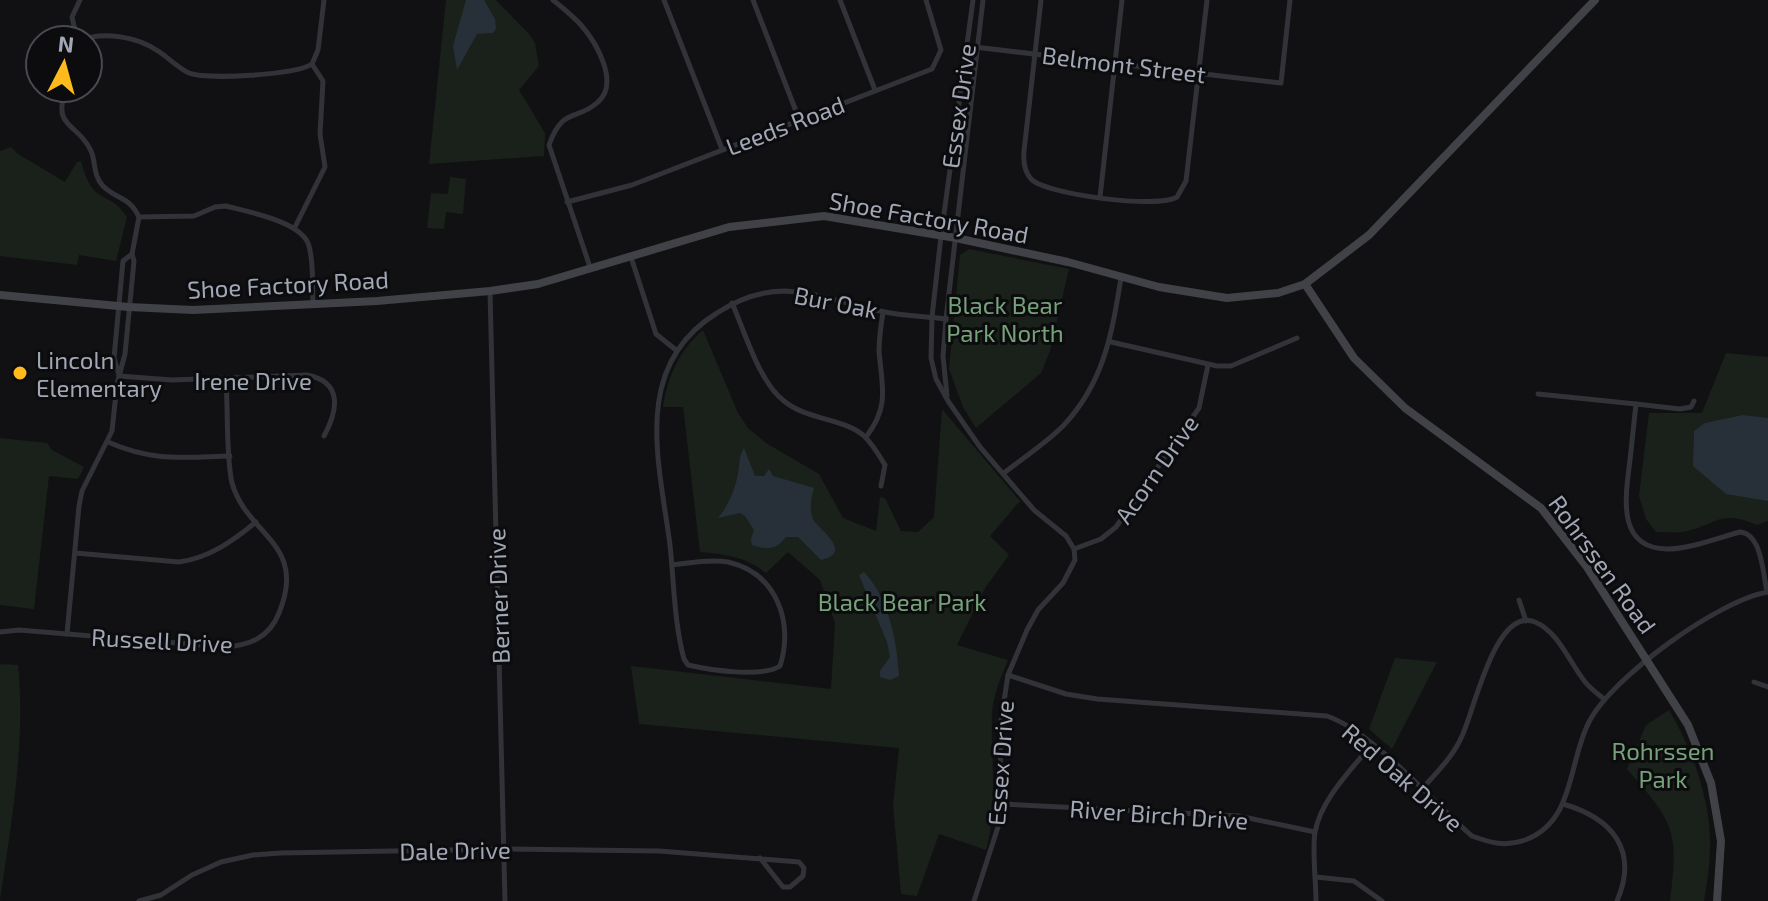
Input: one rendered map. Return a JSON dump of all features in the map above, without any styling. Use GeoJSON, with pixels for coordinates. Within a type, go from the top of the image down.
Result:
{"type":"FeatureCollection","features":[{"type":"Feature","properties":{"kind":"street"},"geometry":{"type":"LineString","coordinates":[[74,24],[72,17],[80,0]]}},
{"type":"Feature","properties":{"kind":"street"},"geometry":{"type":"LineString","coordinates":[[104,36],[140,41],[199,76],[292,72],[312,64],[318,50],[324,0]]}},
{"type":"Feature","properties":{"kind":"street"},"geometry":{"type":"LineString","coordinates":[[553,0],[581,24],[608,76],[606,91],[597,103],[564,119],[549,145],[590,267]]}},
{"type":"Feature","properties":{"kind":"street"},"geometry":{"type":"LineString","coordinates":[[664,0],[722,149]]}},
{"type":"Feature","properties":{"kind":"street"},"geometry":{"type":"LineString","coordinates":[[753,0],[799,119]]}},
{"type":"Feature","properties":{"kind":"street"},"geometry":{"type":"LineString","coordinates":[[840,0],[875,90]]}},
{"type":"Feature","properties":{"kind":"street","name":"Leeds Road"},"geometry":{"type":"LineString","coordinates":[[567,202],[632,185],[932,69],[941,50],[926,0]]}},
{"type":"Feature","properties":{"kind":"street","name":"Essex Drive"},"geometry":{"type":"LineString","coordinates":[[973,0],[941,236],[931,358],[936,379],[948,401],[980,447],[1034,510],[1066,536],[1074,549],[1075,560],[1063,583],[1038,610],[1008,675],[1000,727],[1001,804],[998,827],[976,900]]}},
{"type":"Feature","properties":{"kind":"street","name":"Essex Drive"},"geometry":{"type":"LineString","coordinates":[[948,401],[943,356],[946,319],[983,0]]}},
{"type":"Feature","properties":{"kind":"street"},"geometry":{"type":"LineString","coordinates":[[1041,0],[1024,151],[1024,165],[1029,176],[1041,186],[1156,203],[1177,197],[1188,173],[1207,0]]}},
{"type":"Feature","properties":{"kind":"street"},"geometry":{"type":"LineString","coordinates":[[1100,197],[1122,0]]}},
{"type":"Feature","properties":{"kind":"street","name":"Belmont Street"},"geometry":{"type":"LineString","coordinates":[[966,46],[1281,83],[1290,0]]}},
{"type":"Feature","properties":{"kind":"street","name":"Shoe Factory Road"},"geometry":{"type":"LineString","coordinates":[[0,295],[193,310],[490,291],[538,284],[729,227],[824,216],[956,238],[1068,262],[1159,287],[1227,298],[1278,293],[1305,284],[1369,235],[1595,0]]}},
{"type":"Feature","properties":{"kind":"street"},"geometry":{"type":"LineString","coordinates":[[295,227],[325,167],[320,134],[323,81],[312,64]]}},
{"type":"Feature","properties":{"kind":"street"},"geometry":{"type":"LineString","coordinates":[[62,104],[64,120],[88,145],[100,182],[109,191],[130,202],[139,217],[112,431],[82,491],[67,634]]}},
{"type":"Feature","properties":{"kind":"street"},"geometry":{"type":"LineString","coordinates":[[139,217],[194,216],[226,206],[295,227],[306,238],[310,249],[313,304]]}},
{"type":"Feature","properties":{"kind":"street"},"geometry":{"type":"LineString","coordinates":[[119,376],[114,358],[123,261],[132,254]]}},
{"type":"Feature","properties":{"kind":"street"},"geometry":{"type":"LineString","coordinates":[[630,256],[656,334],[676,350]]}},
{"type":"Feature","properties":{"kind":"street"},"geometry":{"type":"LineString","coordinates":[[1004,473],[1060,428],[1080,407],[1111,342],[1121,277]]}},
{"type":"Feature","properties":{"kind":"street","name":"Rohrssen Road"},"geometry":{"type":"LineString","coordinates":[[1305,284],[1354,358],[1405,408],[1541,508],[1587,567],[1688,725],[1711,783],[1721,841],[1717,901]]}},
{"type":"Feature","properties":{"kind":"street","name":"Berner Drive"},"geometry":{"type":"LineString","coordinates":[[490,291],[505,901]]}},
{"type":"Feature","properties":{"kind":"street","name":"Bur Oak"},"geometry":{"type":"LineString","coordinates":[[672,565],[726,562],[745,568],[762,580],[782,607],[784,640],[780,666],[763,672],[688,665],[682,651],[659,461],[656,413],[661,381],[676,350],[708,318],[746,298],[785,291],[883,312],[946,319]]}},
{"type":"Feature","properties":{"kind":"street"},"geometry":{"type":"LineString","coordinates":[[732,303],[767,383],[782,400],[800,411],[855,430],[866,437],[885,465],[881,486]]}},
{"type":"Feature","properties":{"kind":"street"},"geometry":{"type":"LineString","coordinates":[[866,437],[877,423],[883,404],[879,348],[883,312]]}},
{"type":"Feature","properties":{"kind":"street"},"geometry":{"type":"LineString","coordinates":[[1111,342],[1208,365],[1231,366],[1297,338]]}},
{"type":"Feature","properties":{"kind":"street","name":"Acorn Drive"},"geometry":{"type":"LineString","coordinates":[[1074,549],[1090,545],[1116,527],[1199,408],[1208,365]]}},
{"type":"Feature","properties":{"kind":"street","name":"Irene Drive"},"geometry":{"type":"LineString","coordinates":[[119,376],[172,380],[307,375],[321,378],[331,387],[336,401],[332,421],[324,436]]}},
{"type":"Feature","properties":{"kind":"street","name":"Russell Drive"},"geometry":{"type":"LineString","coordinates":[[0,632],[19,630],[225,647],[254,641],[270,629],[277,618],[285,581],[283,559],[239,500],[232,482],[226,379]]}},
{"type":"Feature","properties":{"kind":"street"},"geometry":{"type":"LineString","coordinates":[[1538,394],[1680,409],[1691,407],[1694,401]]}},
{"type":"Feature","properties":{"kind":"street"},"geometry":{"type":"LineString","coordinates":[[1636,404],[1626,502],[1632,532],[1640,540],[1664,549],[1747,533],[1755,541],[1768,592]]}},
{"type":"Feature","properties":{"kind":"street"},"geometry":{"type":"LineString","coordinates":[[108,442],[129,452],[152,457],[230,456]]}},
{"type":"Feature","properties":{"kind":"street"},"geometry":{"type":"LineString","coordinates":[[75,553],[179,562],[195,560],[211,554],[256,522]]}},
{"type":"Feature","properties":{"kind":"street","name":"Red Oak Drive"},"geometry":{"type":"LineString","coordinates":[[1008,675],[1066,694],[1097,699],[1327,716],[1345,722],[1472,836],[1492,844],[1510,845],[1534,837],[1551,824],[1563,804],[1588,723],[1604,699],[1646,658],[1732,604],[1768,592]]}},
{"type":"Feature","properties":{"kind":"street"},"geometry":{"type":"LineString","coordinates":[[1519,600],[1526,621]]}},
{"type":"Feature","properties":{"kind":"street"},"geometry":{"type":"LineString","coordinates":[[1421,790],[1449,759],[1461,738],[1482,675],[1506,632],[1518,621],[1534,621],[1555,638],[1587,684],[1604,699]]}},
{"type":"Feature","properties":{"kind":"street"},"geometry":{"type":"LineString","coordinates":[[1754,682],[1768,687]]}},
{"type":"Feature","properties":{"kind":"street"},"geometry":{"type":"LineString","coordinates":[[1316,901],[1315,832],[1332,797],[1372,744]]}},
{"type":"Feature","properties":{"kind":"street","name":"River Birch Drive"},"geometry":{"type":"LineString","coordinates":[[1001,804],[1239,816],[1315,832]]}},
{"type":"Feature","properties":{"kind":"street"},"geometry":{"type":"LineString","coordinates":[[1563,804],[1595,815],[1617,839],[1626,870],[1625,883],[1617,901]]}},
{"type":"Feature","properties":{"kind":"street","name":"Dale Drive"},"geometry":{"type":"LineString","coordinates":[[139,901],[159,898],[192,875],[221,862],[253,855],[503,849],[659,851],[760,858],[799,862],[804,868],[803,876],[790,887],[783,887],[760,858]]}},
{"type":"Feature","properties":{"kind":"street"},"geometry":{"type":"LineString","coordinates":[[1316,877],[1354,881],[1382,901]]}},
{"type":"Feature","properties":{"kind":"green space"},"geometry":{"type":"Polygon","coordinates":[[[446,0],[496,0],[535,43],[539,66],[519,90],[545,133],[544,156],[429,164],[446,0]]]}},
{"type":"Feature","properties":{"kind":"green space"},"geometry":{"type":"Polygon","coordinates":[[[11,147],[65,182],[77,162],[81,161],[91,186],[127,217],[116,261],[79,255],[77,265],[0,256],[0,151],[11,147]]]}},
{"type":"Feature","properties":{"kind":"green space"},"geometry":{"type":"Polygon","coordinates":[[[450,177],[466,179],[463,214],[446,212],[444,229],[427,228],[431,193],[448,194],[450,177]]]}},
{"type":"Feature","properties":{"kind":"green space","name":"Black Bear Park North"},"geometry":{"type":"Polygon","coordinates":[[[969,249],[1069,269],[1050,351],[1041,373],[976,428],[963,407],[949,369],[960,255],[969,249]]]}},
{"type":"Feature","properties":{"kind":"green space","name":"Black Bear Park"},"geometry":{"type":"Polygon","coordinates":[[[703,330],[738,413],[748,428],[766,443],[819,474],[843,518],[876,531],[880,497],[885,498],[901,531],[918,532],[934,517],[942,409],[1020,501],[990,536],[1009,555],[985,588],[957,645],[1008,660],[993,707],[993,799],[986,850],[939,834],[917,896],[901,894],[893,805],[899,748],[639,724],[631,666],[831,689],[835,623],[820,580],[788,552],[766,573],[735,557],[700,552],[683,407],[663,407],[676,365],[703,330]]]}},
{"type":"Feature","properties":{"kind":"green space"},"geometry":{"type":"Polygon","coordinates":[[[1726,353],[1768,357],[1768,521],[1757,525],[1725,518],[1682,532],[1656,532],[1646,519],[1639,496],[1649,413],[1702,413],[1726,353]]]}},
{"type":"Feature","properties":{"kind":"green space"},"geometry":{"type":"Polygon","coordinates":[[[0,438],[47,443],[52,450],[84,467],[78,479],[49,476],[34,609],[0,605],[0,438]]]}},
{"type":"Feature","properties":{"kind":"green space"},"geometry":{"type":"Polygon","coordinates":[[[1395,658],[1437,662],[1392,749],[1369,729],[1395,658]]]}},
{"type":"Feature","properties":{"kind":"green space"},"geometry":{"type":"Polygon","coordinates":[[[0,665],[18,665],[20,723],[16,783],[0,900],[0,665]]]}},
{"type":"Feature","properties":{"kind":"green space","name":"Rohrssen Park"},"geometry":{"type":"Polygon","coordinates":[[[1669,710],[1685,741],[1704,793],[1710,853],[1704,901],[1670,901],[1674,858],[1670,828],[1655,802],[1627,769],[1646,725],[1669,710]]]}},
{"type":"Feature","properties":{"kind":"shaded area"},"geometry":{"type":"Polygon","coordinates":[[[466,0],[484,0],[495,19],[496,29],[493,33],[477,34],[457,70],[453,46],[466,0]]]}},
{"type":"Feature","properties":{"kind":"shaded area"},"geometry":{"type":"Polygon","coordinates":[[[1743,415],[1768,418],[1768,501],[1726,494],[1693,466],[1694,431],[1705,423],[1743,415]]]}},
{"type":"Feature","properties":{"kind":"shaded area"},"geometry":{"type":"Polygon","coordinates":[[[744,448],[755,476],[764,476],[769,469],[773,476],[814,488],[812,515],[835,547],[831,557],[821,560],[798,537],[786,537],[771,548],[752,545],[754,530],[745,516],[740,513],[718,518],[733,492],[744,448]]]}},
{"type":"Feature","properties":{"kind":"shaded area"},"geometry":{"type":"Polygon","coordinates":[[[864,572],[880,595],[894,635],[899,676],[890,680],[880,677],[880,671],[890,657],[887,642],[859,575],[864,572]]]}},
{"type":"Feature","properties":{"kind":"place","name":"Lincoln Elementary"},"geometry":{"type":"Point","coordinates":[20,373]}}]}
